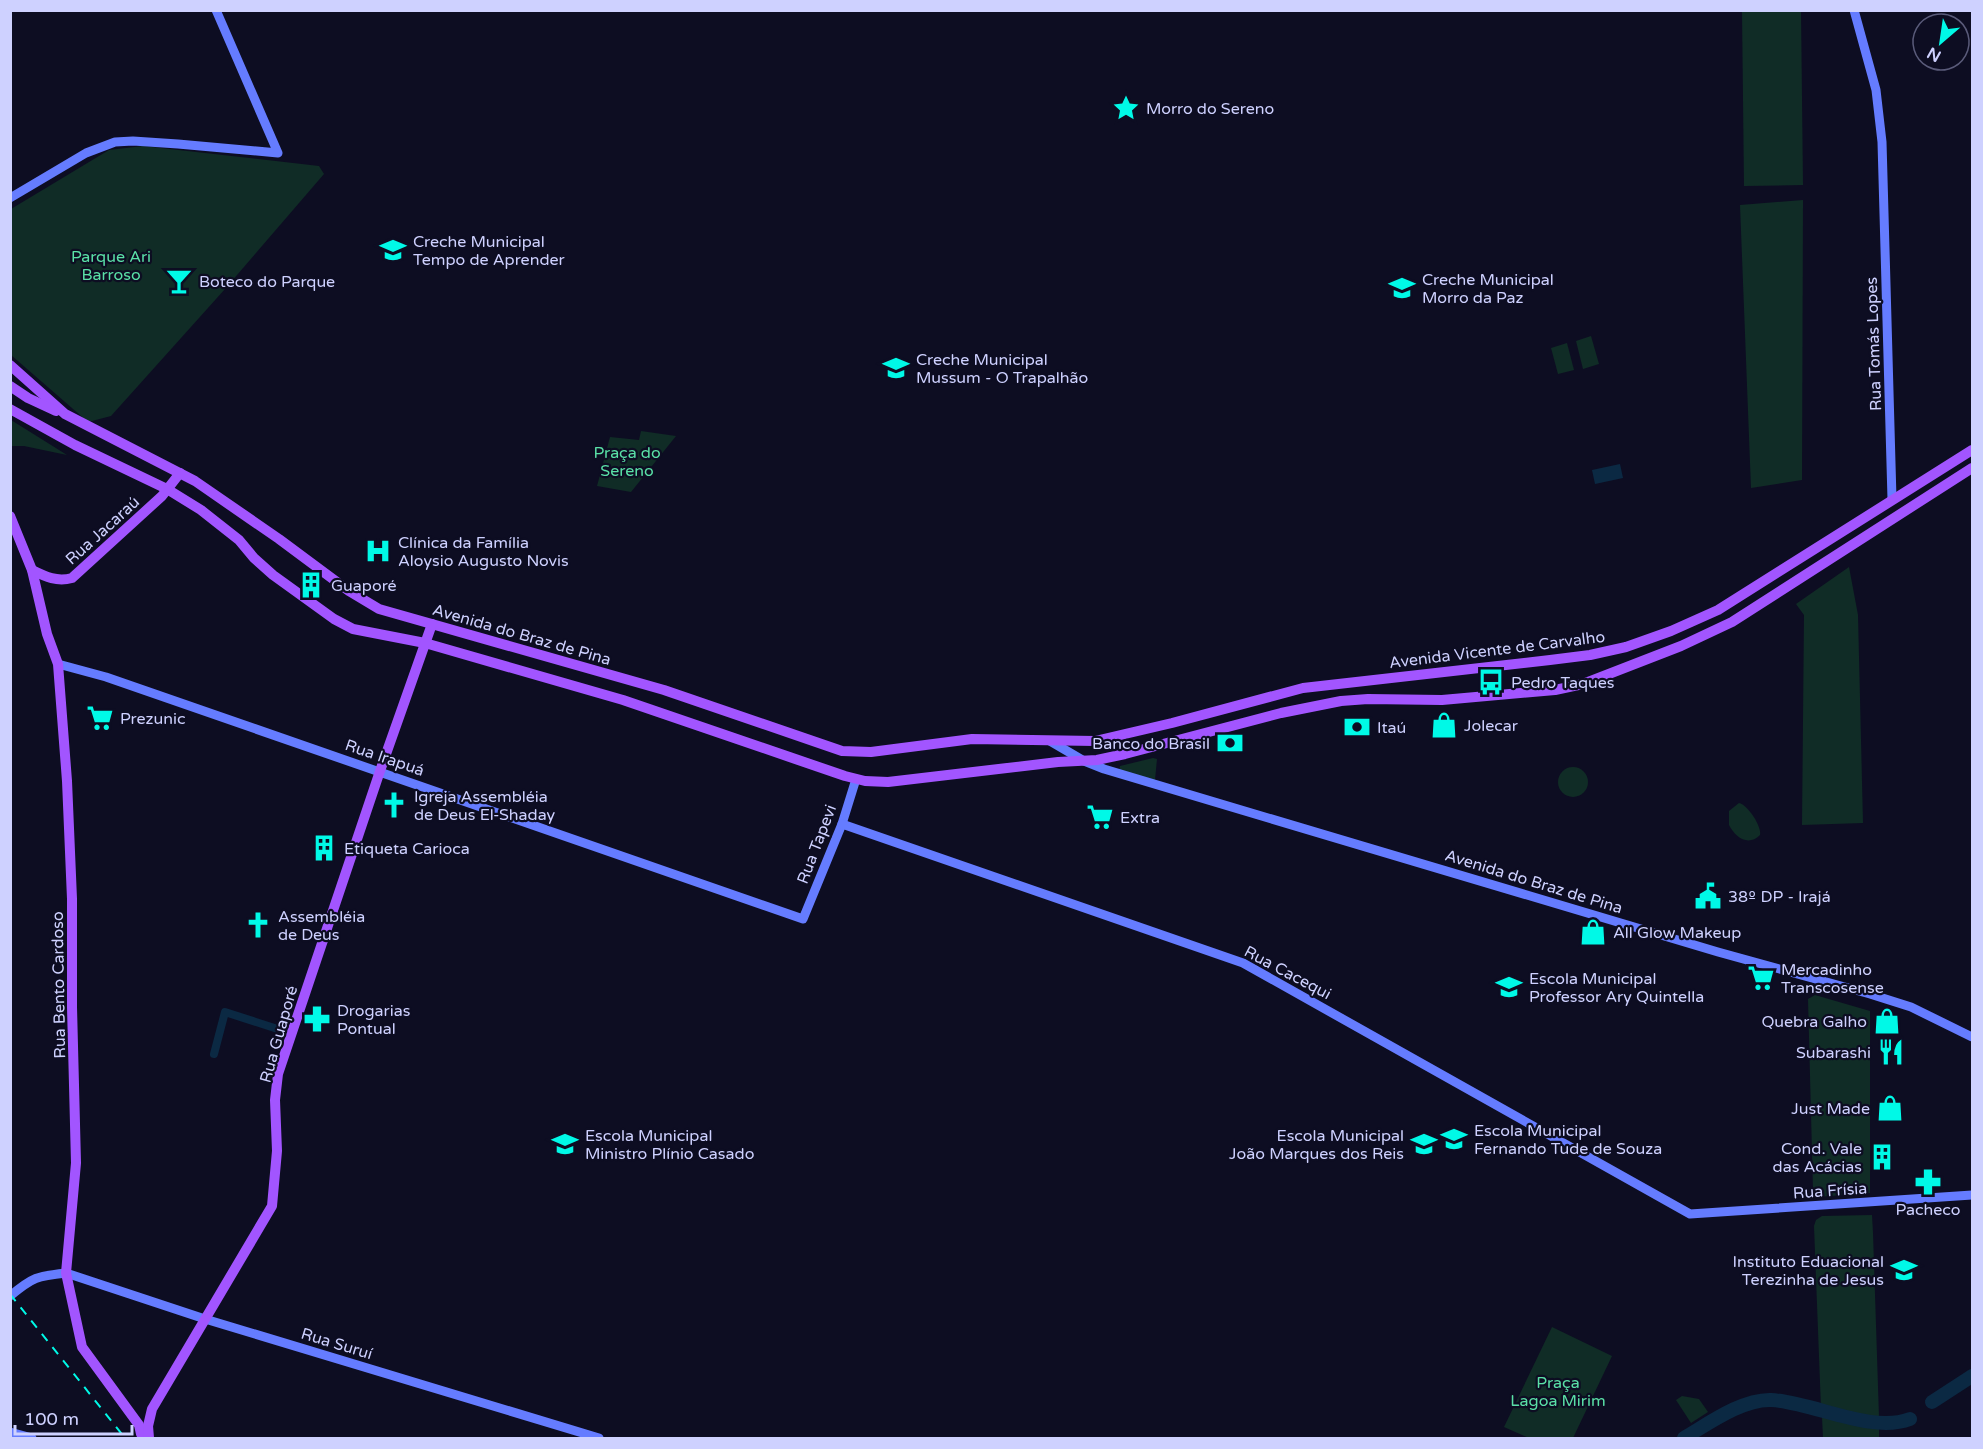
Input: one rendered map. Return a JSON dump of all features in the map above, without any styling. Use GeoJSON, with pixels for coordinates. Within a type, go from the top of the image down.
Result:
{"type":"FeatureCollection","features":[{"type":"Feature","properties":{"kind":"main road","name":"Avenida do Braz de Pina"},"geometry":{"type":"LineString","coordinates":[[10,365],[65,414],[180,473],[279,539],[362,600],[398,615],[664,690],[842,751],[871,752],[972,739],[1050,741]]}},
{"type":"Feature","properties":{"kind":"main road"},"geometry":{"type":"LineString","coordinates":[[10,386],[28,398],[65,414]]}},
{"type":"Feature","properties":{"kind":"main road"},"geometry":{"type":"LineString","coordinates":[[10,409],[75,445],[167,489],[214,520],[239,540],[273,575],[334,619],[363,632],[425,644],[623,700],[856,779],[888,782],[1125,754],[1281,713],[1341,701],[1383,698],[1442,700],[1555,690],[1583,684],[1689,643],[1732,622],[1972,468]]}},
{"type":"Feature","properties":{"kind":"main road","name":"Avenida Vicente de Carvalho"},"geometry":{"type":"LineString","coordinates":[[1050,741],[1095,741],[1111,738],[1303,688],[1560,659],[1618,650],[1671,631],[1718,610],[1972,450]]}},
{"type":"Feature","properties":{"kind":"main road","name":"Rua Jacaraú"},"geometry":{"type":"LineString","coordinates":[[32,570],[48,578],[62,580],[72,578],[167,489],[180,473]]}},
{"type":"Feature","properties":{"kind":"main road","name":"Rua Bento Cardoso"},"geometry":{"type":"LineString","coordinates":[[10,516],[32,570],[47,634],[58,664],[67,781],[76,1163],[66,1273],[82,1347],[139,1425],[141,1434],[147,1438]]}},
{"type":"Feature","properties":{"kind":"main road","name":"Rua Guaporé"},"geometry":{"type":"LineString","coordinates":[[147,1438],[152,1409],[272,1206],[277,1151],[275,1100],[278,1074],[432,624]]}},
{"type":"Feature","properties":{"kind":"main road"},"geometry":{"type":"LineString","coordinates":[[130,1414],[140,1416],[152,1409]]}},
{"type":"Feature","properties":{"kind":"street"},"geometry":{"type":"LineString","coordinates":[[10,198],[86,153],[115,142],[167,143],[278,153],[216,10]]}},
{"type":"Feature","properties":{"kind":"street","name":"Rua Tomás Lopes"},"geometry":{"type":"LineString","coordinates":[[1854,10],[1876,90],[1882,142],[1892,499]]}},
{"type":"Feature","properties":{"kind":"street","name":"Rua Irapuá"},"geometry":{"type":"LineString","coordinates":[[58,664],[106,677],[803,919]]}},
{"type":"Feature","properties":{"kind":"street","name":"Avenida do Braz de Pina"},"geometry":{"type":"LineString","coordinates":[[1050,741],[1104,770],[1718,952],[1886,998],[1972,1037]]}},
{"type":"Feature","properties":{"kind":"street","name":"Rua Tapevi"},"geometry":{"type":"LineString","coordinates":[[803,919],[842,824],[856,779]]}},
{"type":"Feature","properties":{"kind":"street","name":"Rua Cacequi"},"geometry":{"type":"LineString","coordinates":[[842,824],[1244,963],[1690,1214]]}},
{"type":"Feature","properties":{"kind":"street","name":"Rua Frísia"},"geometry":{"type":"LineString","coordinates":[[1690,1214],[1972,1195]]}},
{"type":"Feature","properties":{"kind":"street"},"geometry":{"type":"LineString","coordinates":[[10,1296],[29,1280],[42,1275],[66,1273]]}},
{"type":"Feature","properties":{"kind":"street","name":"Rua Suruí"},"geometry":{"type":"LineString","coordinates":[[66,1273],[205,1319],[599,1438]]}},
{"type":"Feature","properties":{"kind":"street"},"geometry":{"type":"LineString","coordinates":[[10,1432],[32,1438]]}},
{"type":"Feature","properties":{"kind":"green space"},"geometry":{"type":"Polygon","coordinates":[[[1742,11],[1801,11],[1803,185],[1744,186],[1742,11]]]}},
{"type":"Feature","properties":{"kind":"green space","name":"Parque Ari Barroso"},"geometry":{"type":"Polygon","coordinates":[[[143,146],[319,166],[324,174],[111,416],[88,422],[11,355],[11,209],[109,150],[143,146]]]}},
{"type":"Feature","properties":{"kind":"green space"},"geometry":{"type":"Polygon","coordinates":[[[1803,200],[1802,480],[1751,488],[1740,205],[1803,200]]]}},
{"type":"Feature","properties":{"kind":"green space"},"geometry":{"type":"Polygon","coordinates":[[[1591,336],[1599,364],[1583,369],[1576,341],[1591,336]]]}},
{"type":"Feature","properties":{"kind":"green space"},"geometry":{"type":"Polygon","coordinates":[[[1567,343],[1574,370],[1558,374],[1551,348],[1567,343]]]}},
{"type":"Feature","properties":{"kind":"green space"},"geometry":{"type":"Polygon","coordinates":[[[10,420],[67,455],[24,446],[11,446],[10,420]]]}},
{"type":"Feature","properties":{"kind":"green space","name":"Praça do Sereno"},"geometry":{"type":"Polygon","coordinates":[[[641,431],[676,436],[631,492],[597,486],[610,437],[639,440],[641,431]]]}},
{"type":"Feature","properties":{"kind":"green space"},"geometry":{"type":"Polygon","coordinates":[[[1849,567],[1858,615],[1863,823],[1802,825],[1804,615],[1796,604],[1849,567]]]}},
{"type":"Feature","properties":{"kind":"green space"},"geometry":{"type":"Polygon","coordinates":[[[1157,759],[1155,780],[1119,771],[1120,766],[1157,759]]]}},
{"type":"Feature","properties":{"kind":"green space"},"geometry":{"type":"Polygon","coordinates":[[[1573,767],[1584,771],[1588,782],[1584,793],[1573,797],[1562,793],[1558,782],[1562,771],[1573,767]]]}},
{"type":"Feature","properties":{"kind":"green space"},"geometry":{"type":"Polygon","coordinates":[[[1739,803],[1757,822],[1760,835],[1755,839],[1746,840],[1738,837],[1729,825],[1729,811],[1739,803]]]}},
{"type":"Feature","properties":{"kind":"green space"},"geometry":{"type":"Polygon","coordinates":[[[1815,995],[1870,1011],[1870,1193],[1817,1197],[1813,1190],[1808,999],[1815,995]]]}},
{"type":"Feature","properties":{"kind":"green space"},"geometry":{"type":"Polygon","coordinates":[[[1872,1215],[1879,1417],[1821,1408],[1814,1226],[1816,1220],[1822,1216],[1872,1215]]]}},
{"type":"Feature","properties":{"kind":"green space","name":"Praça Lagoa Mirim"},"geometry":{"type":"Polygon","coordinates":[[[1552,1327],[1612,1356],[1573,1438],[1529,1438],[1504,1427],[1552,1327]]]}},
{"type":"Feature","properties":{"kind":"green space"},"geometry":{"type":"Polygon","coordinates":[[[1682,1396],[1699,1399],[1708,1412],[1691,1423],[1676,1400],[1682,1396]]]}},
{"type":"Feature","properties":{"kind":"green space"},"geometry":{"type":"Polygon","coordinates":[[[1822,1417],[1859,1425],[1879,1426],[1879,1438],[1823,1438],[1822,1417]]]}},
{"type":"Feature","properties":{"kind":"water"},"geometry":{"type":"Polygon","coordinates":[[[1620,464],[1623,478],[1595,484],[1592,470],[1620,464]]]}},
{"type":"Feature","properties":{"kind":"waterway"},"geometry":{"type":"LineString","coordinates":[[214,1054],[225,1012],[290,1033]]}},
{"type":"Feature","properties":{"kind":"waterway"},"geometry":{"type":"LineString","coordinates":[[1932,1402],[1972,1376]]}},
{"type":"Feature","properties":{"kind":"waterway"},"geometry":{"type":"LineString","coordinates":[[1684,1438],[1737,1408],[1771,1400],[1877,1423],[1894,1423],[1910,1419]]}},
{"type":"Feature","properties":{"kind":"railway"},"geometry":{"type":"LineString","coordinates":[[10,1294],[125,1438]]}},
{"type":"Feature","properties":{"kind":"place","name":"Morro do Sereno"},"geometry":{"type":"Point","coordinates":[1126,108]}},
{"type":"Feature","properties":{"kind":"place","name":"Creche Municipal Tempo de Aprender"},"geometry":{"type":"Point","coordinates":[393,250]}},
{"type":"Feature","properties":{"kind":"place","name":"Boteco do Parque"},"geometry":{"type":"Point","coordinates":[179,281]}},
{"type":"Feature","properties":{"kind":"place","name":"Creche Municipal Morro da Paz"},"geometry":{"type":"Point","coordinates":[1402,288]}},
{"type":"Feature","properties":{"kind":"place","name":"Creche Municipal Mussum - O Trapalhão"},"geometry":{"type":"Point","coordinates":[896,368]}},
{"type":"Feature","properties":{"kind":"place","name":"Clínica da Família Aloysio Augusto Novis"},"geometry":{"type":"Point","coordinates":[378,551]}},
{"type":"Feature","properties":{"kind":"place","name":"Guaporé"},"geometry":{"type":"Point","coordinates":[311,585]}},
{"type":"Feature","properties":{"kind":"place","name":"Pedro Taques"},"geometry":{"type":"Point","coordinates":[1491,682]}},
{"type":"Feature","properties":{"kind":"place","name":"Prezunic"},"geometry":{"type":"Point","coordinates":[100,718]}},
{"type":"Feature","properties":{"kind":"place","name":"Jolecar"},"geometry":{"type":"Point","coordinates":[1444,725]}},
{"type":"Feature","properties":{"kind":"place","name":"Itaú"},"geometry":{"type":"Point","coordinates":[1357,727]}},
{"type":"Feature","properties":{"kind":"place","name":"Banco do Brasil"},"geometry":{"type":"Point","coordinates":[1230,743]}},
{"type":"Feature","properties":{"kind":"place","name":"Igreja Assembléia de Deus El-Shaday"},"geometry":{"type":"Point","coordinates":[394,805]}},
{"type":"Feature","properties":{"kind":"place","name":"Extra"},"geometry":{"type":"Point","coordinates":[1100,817]}},
{"type":"Feature","properties":{"kind":"place","name":"Etiqueta Carioca"},"geometry":{"type":"Point","coordinates":[324,848]}},
{"type":"Feature","properties":{"kind":"place","name":"38º DP - Irajá"},"geometry":{"type":"Point","coordinates":[1708,896]}},
{"type":"Feature","properties":{"kind":"place","name":"Assembléia de Deus"},"geometry":{"type":"Point","coordinates":[258,925]}},
{"type":"Feature","properties":{"kind":"place","name":"All Glow Makeup"},"geometry":{"type":"Point","coordinates":[1593,932]}},
{"type":"Feature","properties":{"kind":"place","name":"Mercadinho Transcosense"},"geometry":{"type":"Point","coordinates":[1761,978]}},
{"type":"Feature","properties":{"kind":"place","name":"Escola Municipal Professor Ary Quintella"},"geometry":{"type":"Point","coordinates":[1509,987]}},
{"type":"Feature","properties":{"kind":"place","name":"Drogarias Pontual"},"geometry":{"type":"Point","coordinates":[317,1019]}},
{"type":"Feature","properties":{"kind":"place","name":"Quebra Galho"},"geometry":{"type":"Point","coordinates":[1887,1021]}},
{"type":"Feature","properties":{"kind":"place","name":"Subarashi"},"geometry":{"type":"Point","coordinates":[1891,1052]}},
{"type":"Feature","properties":{"kind":"place","name":"Just Made"},"geometry":{"type":"Point","coordinates":[1890,1108]}},
{"type":"Feature","properties":{"kind":"place","name":"Escola Municipal Fernando Tude de Souza"},"geometry":{"type":"Point","coordinates":[1454,1139]}},
{"type":"Feature","properties":{"kind":"place","name":"Escola Municipal Ministro Plínio Casado"},"geometry":{"type":"Point","coordinates":[565,1144]}},
{"type":"Feature","properties":{"kind":"place","name":"Escola Municipal João Marques dos Reis"},"geometry":{"type":"Point","coordinates":[1424,1144]}},
{"type":"Feature","properties":{"kind":"place","name":"Cond. Vale das Acácias"},"geometry":{"type":"Point","coordinates":[1882,1157]}},
{"type":"Feature","properties":{"kind":"place","name":"Pacheco"},"geometry":{"type":"Point","coordinates":[1928,1182]}},
{"type":"Feature","properties":{"kind":"place","name":"Instituto Eduacional Terezinha de Jesus"},"geometry":{"type":"Point","coordinates":[1904,1270]}}]}
